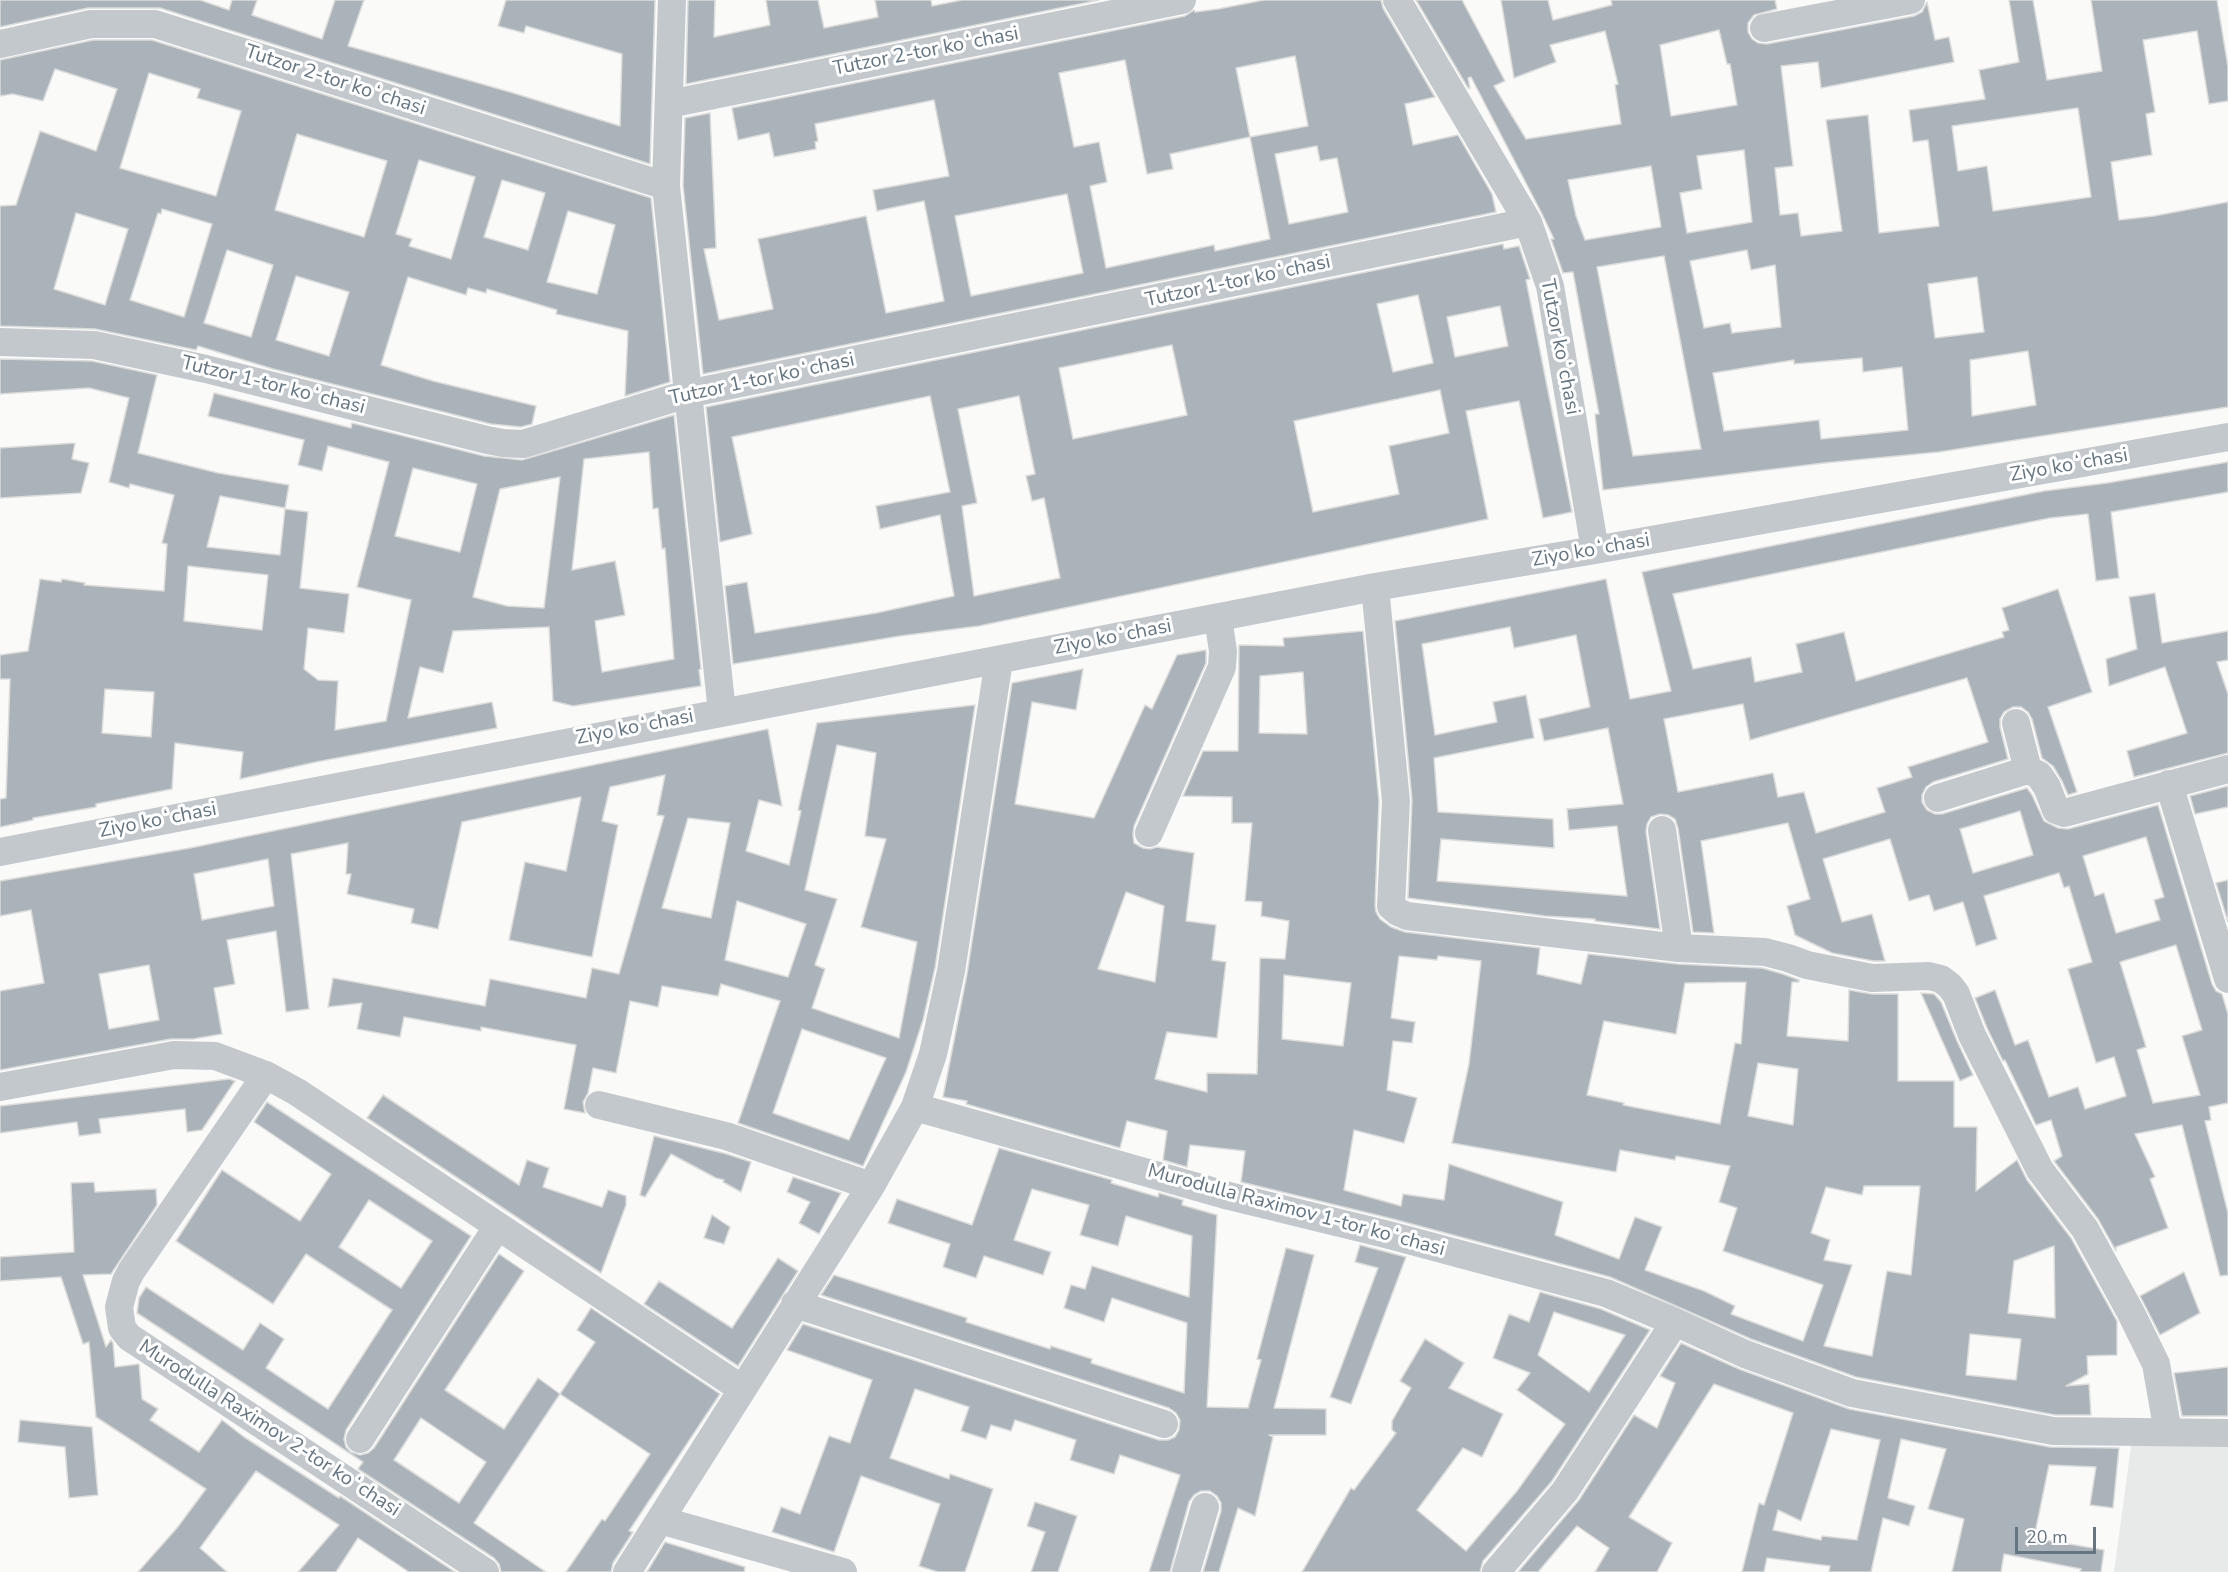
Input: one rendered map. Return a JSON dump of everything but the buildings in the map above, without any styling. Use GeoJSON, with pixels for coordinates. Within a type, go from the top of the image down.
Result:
{"type":"FeatureCollection","features":[{"type":"Feature","properties":{"kind":"street"},"geometry":{"type":"LineString","coordinates":[[672,0],[666,186],[722,712]]}},
{"type":"Feature","properties":{"kind":"street","name":"Tutzor 2-tor koʻchasi"},"geometry":{"type":"LineString","coordinates":[[669,104],[1182,0]]}},
{"type":"Feature","properties":{"kind":"street","name":"Tutzor koʻchasi"},"geometry":{"type":"LineString","coordinates":[[1396,0],[1528,222],[1550,286],[1595,550]]}},
{"type":"Feature","properties":{"kind":"street"},"geometry":{"type":"LineString","coordinates":[[1764,28],[1911,0]]}},
{"type":"Feature","properties":{"kind":"street","name":"Tutzor 2-tor koʻchasi"},"geometry":{"type":"LineString","coordinates":[[0,44],[92,24],[155,24],[666,186]]}},
{"type":"Feature","properties":{"kind":"street","name":"Tutzor 1-tor koʻchasi"},"geometry":{"type":"LineString","coordinates":[[0,342],[94,345],[206,369],[503,443],[523,444],[687,394],[1528,222]]}},
{"type":"Feature","properties":{"kind":"street","name":"Ziyo koʻchasi"},"geometry":{"type":"LineString","coordinates":[[0,852],[1376,587],[2228,437]]}},
{"type":"Feature","properties":{"kind":"street"},"geometry":{"type":"LineString","coordinates":[[1376,587],[1396,801],[1392,906],[1407,916],[1679,948],[1765,952],[1788,957],[1807,965],[1872,978],[1929,976],[1950,986],[1956,994],[1972,1035],[2028,1149],[2040,1170],[2085,1229],[2156,1364],[2168,1432]]}},
{"type":"Feature","properties":{"kind":"street"},"geometry":{"type":"LineString","coordinates":[[1149,833],[1222,666],[1223,651],[1218,618]]}},
{"type":"Feature","properties":{"kind":"street"},"geometry":{"type":"LineString","coordinates":[[627,1572],[872,1186],[915,1107],[933,1054],[951,971],[999,660]]}},
{"type":"Feature","properties":{"kind":"street"},"geometry":{"type":"LineString","coordinates":[[2016,723],[2028,770]]}},
{"type":"Feature","properties":{"kind":"street"},"geometry":{"type":"LineString","coordinates":[[1938,798],[2028,770],[2039,775],[2047,787],[2056,810],[2064,813],[2228,769]]}},
{"type":"Feature","properties":{"kind":"street"},"geometry":{"type":"LineString","coordinates":[[2169,784],[2228,979]]}},
{"type":"Feature","properties":{"kind":"street"},"geometry":{"type":"LineString","coordinates":[[1662,830],[1679,948]]}},
{"type":"Feature","properties":{"kind":"street"},"geometry":{"type":"LineString","coordinates":[[0,1087],[174,1055],[215,1056],[266,1075],[297,1092],[742,1389]]}},
{"type":"Feature","properties":{"kind":"street","name":"Murodulla Raximov 2-tor koʻchasi"},"geometry":{"type":"LineString","coordinates":[[266,1075],[132,1270],[126,1281],[119,1307],[122,1328],[129,1337],[485,1572]]}},
{"type":"Feature","properties":{"kind":"street"},"geometry":{"type":"LineString","coordinates":[[599,1105],[726,1136],[872,1186]]}},
{"type":"Feature","properties":{"kind":"street","name":"Murodulla Raximov 1-tor koʻchasi"},"geometry":{"type":"LineString","coordinates":[[915,1107],[1229,1196],[1389,1235],[1606,1293],[1744,1354],[1852,1393],[2053,1431],[2228,1433]]}},
{"type":"Feature","properties":{"kind":"street"},"geometry":{"type":"LineString","coordinates":[[360,1439],[498,1227]]}},
{"type":"Feature","properties":{"kind":"street"},"geometry":{"type":"LineString","coordinates":[[795,1304],[1164,1424]]}},
{"type":"Feature","properties":{"kind":"street"},"geometry":{"type":"LineString","coordinates":[[1496,1572],[1565,1491],[1675,1322]]}},
{"type":"Feature","properties":{"kind":"street"},"geometry":{"type":"LineString","coordinates":[[1186,1572],[1205,1507]]}},
{"type":"Feature","properties":{"kind":"street"},"geometry":{"type":"LineString","coordinates":[[660,1520],[843,1572]]}},
{"type":"Feature","properties":{"kind":"shaded area"},"geometry":{"type":"Polygon","coordinates":[[[2132,1439],[2228,1444],[2228,1572],[2114,1572],[2132,1439]]]}}]}
